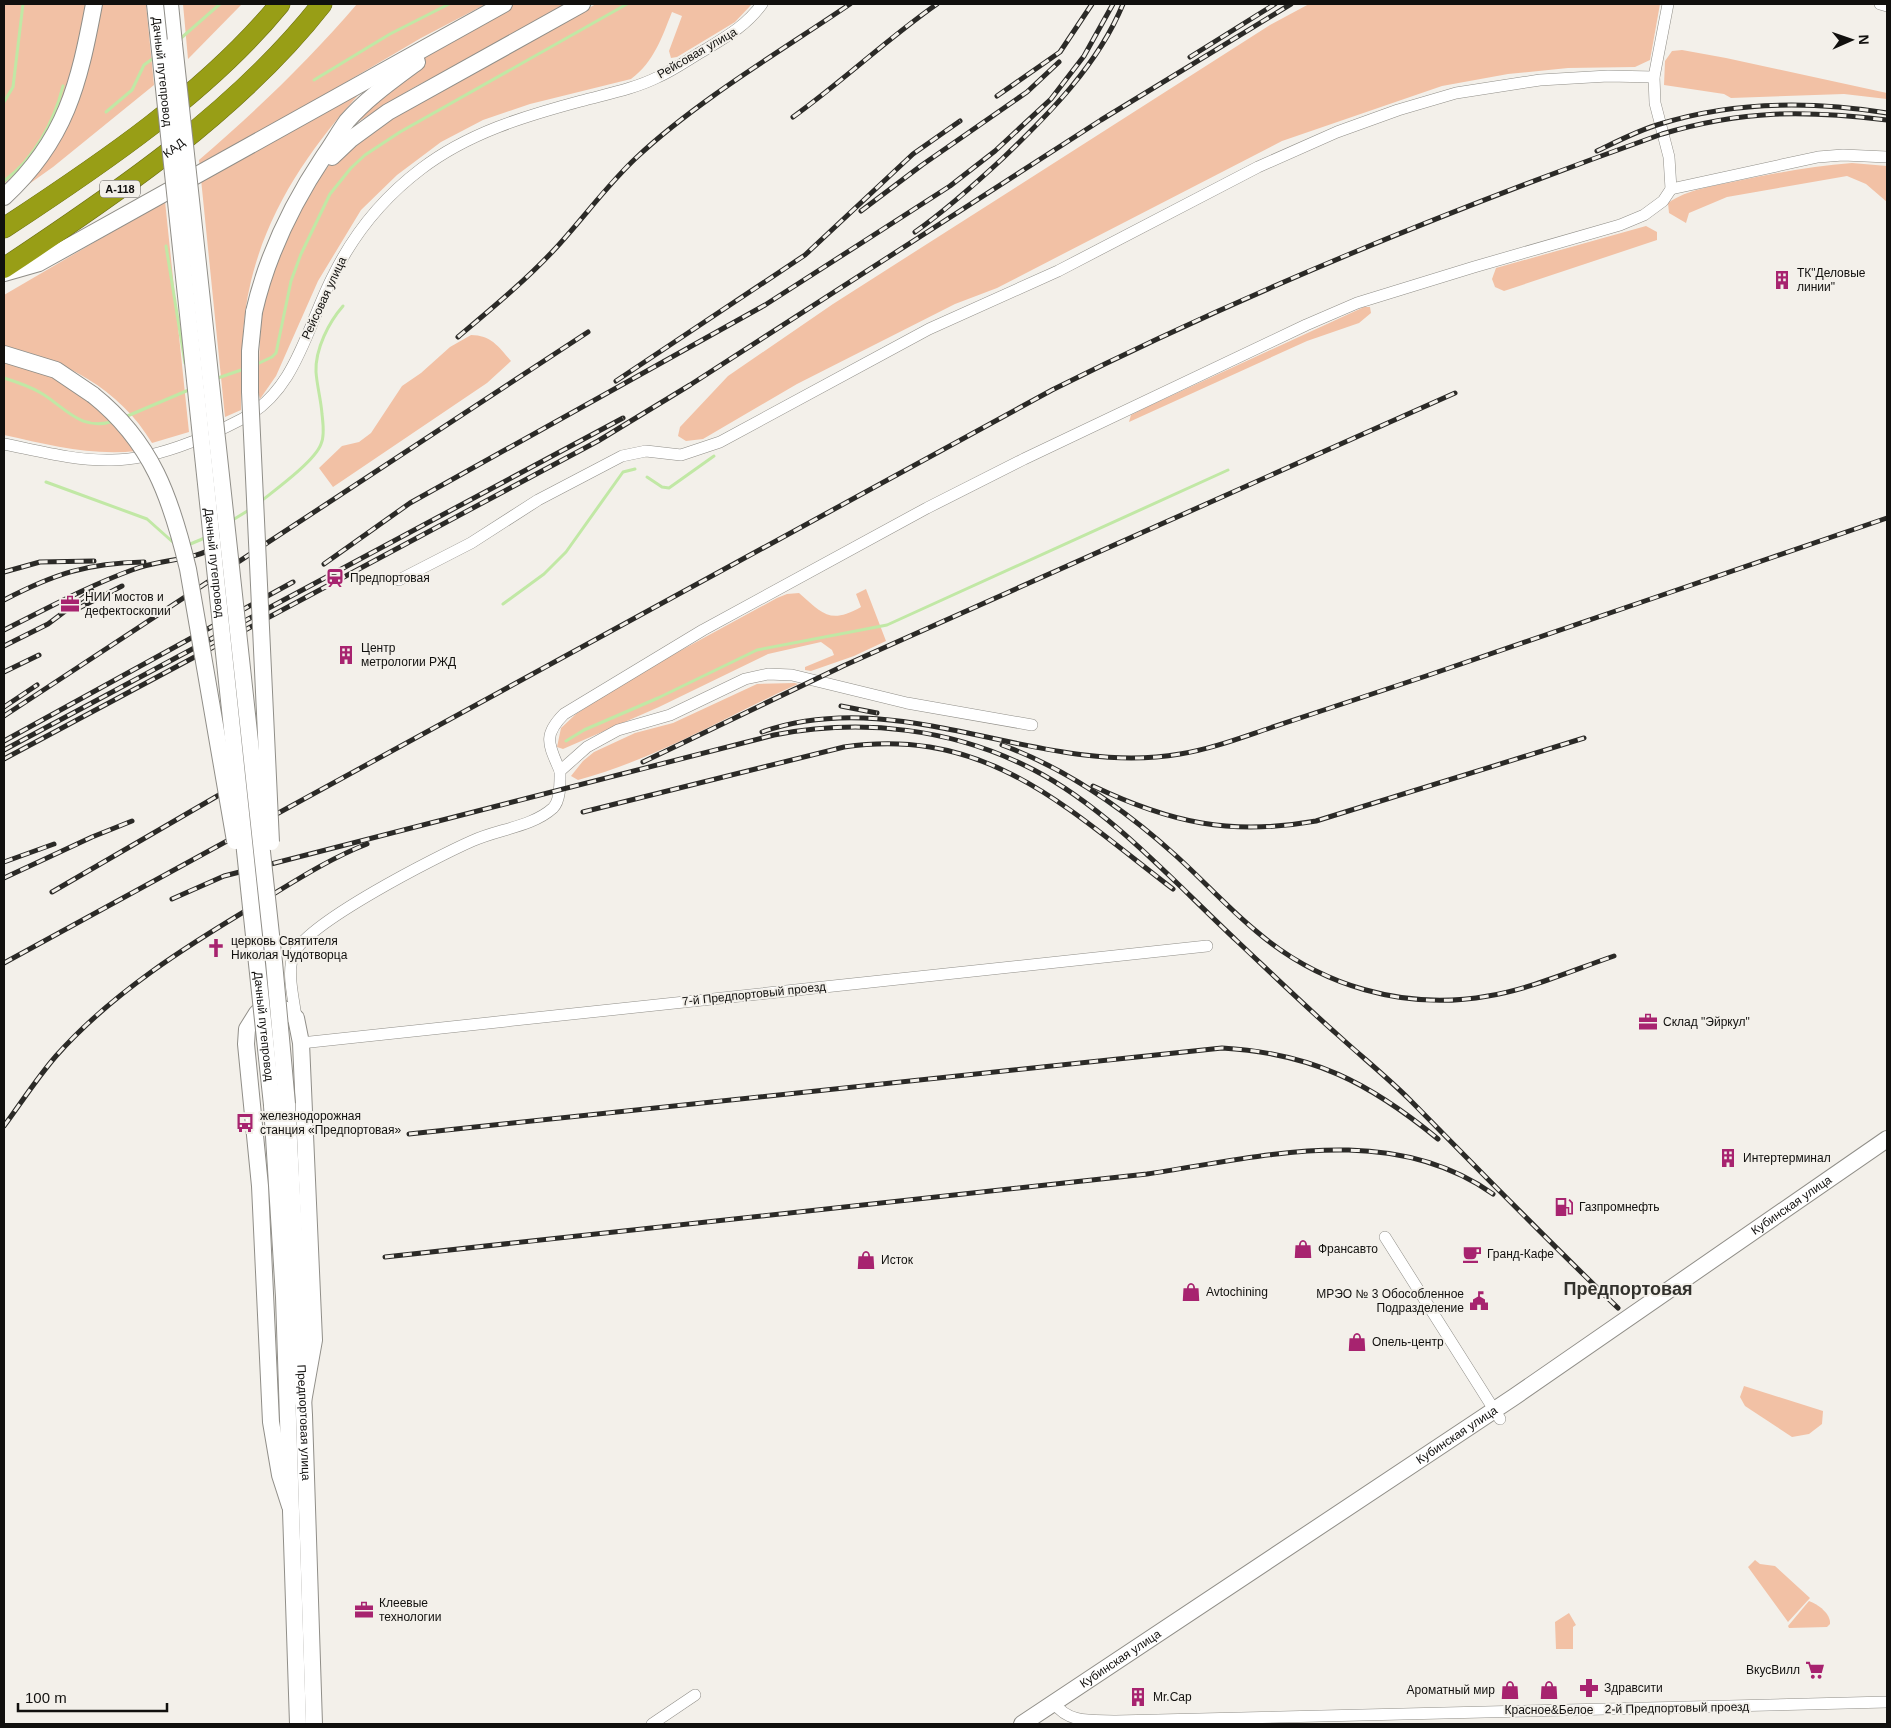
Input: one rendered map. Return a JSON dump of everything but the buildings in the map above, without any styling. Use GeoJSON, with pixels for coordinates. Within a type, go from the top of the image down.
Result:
{"type":"FeatureCollection","features":[{"type":"Feature","properties":{"kind":"highway","name":"А-118"},"geometry":{"type":"LineString","coordinates":[[4,228],[92,171],[146,130],[236,51],[280,4]]}},
{"type":"Feature","properties":{"kind":"highway","name":"КАД"},"geometry":{"type":"LineString","coordinates":[[4,268],[113,194],[229,102],[310,20],[322,4]]}},
{"type":"Feature","properties":{"kind":"highway"},"geometry":{"type":"LineString","coordinates":[[310,20],[335,4]]}},
{"type":"Feature","properties":{"kind":"main road"},"geometry":{"type":"LineString","coordinates":[[4,197],[34,166],[61,126],[72,100],[80,72],[94,4]]}},
{"type":"Feature","properties":{"kind":"main road","name":"Дачный путепровод"},"geometry":{"type":"LineString","coordinates":[[155,4],[257,948],[280,1121]]}},
{"type":"Feature","properties":{"kind":"main road","name":"Дачный путепровод"},"geometry":{"type":"LineString","coordinates":[[170,4],[274,962],[280,1121]]}},
{"type":"Feature","properties":{"kind":"main road"},"geometry":{"type":"LineString","coordinates":[[4,273],[39,263],[504,4]]}},
{"type":"Feature","properties":{"kind":"main road"},"geometry":{"type":"LineString","coordinates":[[309,179],[351,138],[388,112],[582,4]]}},
{"type":"Feature","properties":{"kind":"main road"},"geometry":{"type":"LineString","coordinates":[[274,962],[275,905],[265,746],[250,392],[250,351],[254,312],[261,283],[277,239],[309,179],[348,121],[382,89],[462,27]]}},
{"type":"Feature","properties":{"kind":"main road"},"geometry":{"type":"LineString","coordinates":[[4,354],[56,370],[93,395],[117,416],[150,459],[168,498],[178,526],[188,569],[248,923],[257,948]]}},
{"type":"Feature","properties":{"kind":"main road"},"geometry":{"type":"LineString","coordinates":[[290,1506],[280,1475],[271,1422],[260,1186],[246,1044],[248,1030],[257,1013],[269,1010],[284,1009],[296,1018],[301,1042],[314,1340],[303,1402]]}},
{"type":"Feature","properties":{"kind":"main road","name":"Предпортовая улица"},"geometry":{"type":"LineString","coordinates":[[280,1121],[303,1402],[314,1724]]}},
{"type":"Feature","properties":{"kind":"main road","name":"Предпортовая улица"},"geometry":{"type":"LineString","coordinates":[[280,1121],[298,1724]]}},
{"type":"Feature","properties":{"kind":"main road","name":"Кубинская улица"},"geometry":{"type":"LineString","coordinates":[[1497,1414],[1887,1139]]}},
{"type":"Feature","properties":{"kind":"main road","name":"Кубинская улица"},"geometry":{"type":"LineString","coordinates":[[1022,1724],[1057,1707],[1887,1151]]}},
{"type":"Feature","properties":{"kind":"main road","name":"Кубинская улица"},"geometry":{"type":"LineString","coordinates":[[1041,1724],[1057,1707]]}},
{"type":"Feature","properties":{"kind":"street","name":"Рейсовая улица"},"geometry":{"type":"LineString","coordinates":[[4,444],[80,458],[122,460],[144,456],[186,442],[248,416],[272,399],[282,387],[334,274],[349,247],[373,215],[406,180],[440,156],[502,125],[658,77],[738,30],[762,4]]}},
{"type":"Feature","properties":{"kind":"street"},"geometry":{"type":"LineString","coordinates":[[296,1018],[290,970],[294,953],[303,941],[328,920],[369,895],[465,845],[539,818],[555,806],[560,789],[560,771],[549,738],[552,726],[564,714],[704,630],[927,508],[1024,459],[1306,325],[1357,303],[1620,225],[1644,215],[1663,201],[1671,189],[1669,157],[1655,103],[1654,77],[1668,4]]}},
{"type":"Feature","properties":{"kind":"street"},"geometry":{"type":"LineString","coordinates":[[1880,4],[1887,6]]}},
{"type":"Feature","properties":{"kind":"street"},"geometry":{"type":"LineString","coordinates":[[399,580],[471,542],[538,500],[622,456],[646,451],[681,455],[720,442],[929,329],[1058,270],[1258,167],[1337,132],[1398,110],[1456,93],[1540,80],[1608,76],[1654,77]]}},
{"type":"Feature","properties":{"kind":"street"},"geometry":{"type":"LineString","coordinates":[[1671,189],[1818,157],[1843,155],[1887,157]]}},
{"type":"Feature","properties":{"kind":"street"},"geometry":{"type":"LineString","coordinates":[[560,771],[587,747],[618,730],[670,714],[745,679],[768,674],[792,675],[907,703],[1032,725]]}},
{"type":"Feature","properties":{"kind":"street","name":"7-й Предпортовый проезд"},"geometry":{"type":"LineString","coordinates":[[301,1042],[1207,946]]}},
{"type":"Feature","properties":{"kind":"street"},"geometry":{"type":"LineString","coordinates":[[1385,1237],[1497,1414]]}},
{"type":"Feature","properties":{"kind":"street"},"geometry":{"type":"LineString","coordinates":[[652,1724],[695,1696]]}},
{"type":"Feature","properties":{"kind":"street","name":"2-й Предпортовый проезд"},"geometry":{"type":"LineString","coordinates":[[1057,1707],[1074,1720],[1116,1721],[1887,1702]]}},
{"type":"Feature","properties":{"kind":"shaded area"},"geometry":{"type":"Polygon","coordinates":[[[4,4],[86,4],[82,29],[69,78],[51,124],[23,166],[4,184],[4,4]]]}},
{"type":"Feature","properties":{"kind":"shaded area"},"geometry":{"type":"Polygon","coordinates":[[[99,4],[146,4],[154,85],[53,167],[15,194],[42,163],[99,4]]]}},
{"type":"Feature","properties":{"kind":"shaded area"},"geometry":{"type":"Polygon","coordinates":[[[183,4],[242,4],[188,59],[183,4]]]}},
{"type":"Feature","properties":{"kind":"shaded area"},"geometry":{"type":"Polygon","coordinates":[[[357,4],[486,4],[421,38],[200,168],[199,160],[281,85],[357,4]]]}},
{"type":"Feature","properties":{"kind":"shaded area"},"geometry":{"type":"Polygon","coordinates":[[[514,4],[571,4],[411,89],[353,125],[389,86],[423,59],[468,30],[514,4]]]}},
{"type":"Feature","properties":{"kind":"shaded area"},"geometry":{"type":"Polygon","coordinates":[[[596,4],[752,4],[735,22],[677,57],[671,58],[669,51],[682,16],[672,12],[661,40],[651,57],[646,65],[631,79],[530,104],[483,120],[441,142],[397,175],[361,210],[318,281],[276,376],[260,399],[258,391],[261,312],[282,242],[314,185],[336,156],[357,137],[596,4]]]}},
{"type":"Feature","properties":{"kind":"shaded area"},"geometry":{"type":"Polygon","coordinates":[[[1309,4],[1660,4],[1650,60],[1635,67],[1568,68],[1508,74],[1442,86],[1282,141],[997,288],[955,304],[797,384],[703,439],[686,441],[678,436],[680,427],[728,376],[833,304],[1270,25],[1309,4]]]}},
{"type":"Feature","properties":{"kind":"shaded area"},"geometry":{"type":"Polygon","coordinates":[[[1682,50],[1887,93],[1887,99],[1844,94],[1731,98],[1724,94],[1664,85],[1665,61],[1672,51],[1682,50]]]}},
{"type":"Feature","properties":{"kind":"shaded area"},"geometry":{"type":"Polygon","coordinates":[[[361,92],[309,156],[294,179],[269,228],[251,281],[245,312],[241,410],[225,417],[201,179],[361,92]]]}},
{"type":"Feature","properties":{"kind":"shaded area"},"geometry":{"type":"Polygon","coordinates":[[[1852,163],[1887,166],[1887,202],[1866,184],[1847,176],[1727,197],[1689,213],[1686,223],[1669,213],[1668,203],[1684,194],[1701,189],[1795,170],[1852,163]]]}},
{"type":"Feature","properties":{"kind":"shaded area"},"geometry":{"type":"Polygon","coordinates":[[[165,201],[189,432],[152,443],[124,407],[88,379],[48,359],[4,346],[4,295],[165,201]]]}},
{"type":"Feature","properties":{"kind":"shaded area"},"geometry":{"type":"Polygon","coordinates":[[[1646,226],[1657,232],[1657,240],[1504,291],[1495,287],[1492,279],[1496,268],[1646,226]]]}},
{"type":"Feature","properties":{"kind":"shaded area"},"geometry":{"type":"Polygon","coordinates":[[[1364,307],[1370,307],[1371,313],[1359,323],[1307,341],[1129,422],[1131,415],[1149,406],[1364,307]]]}},
{"type":"Feature","properties":{"kind":"shaded area"},"geometry":{"type":"Polygon","coordinates":[[[471,335],[484,337],[489,340],[511,361],[487,383],[333,487],[319,468],[342,446],[359,442],[371,433],[402,386],[421,373],[450,347],[471,335]]]}},
{"type":"Feature","properties":{"kind":"shaded area"},"geometry":{"type":"Polygon","coordinates":[[[4,359],[54,375],[108,414],[137,451],[87,451],[4,435],[4,359]]]}},
{"type":"Feature","properties":{"kind":"shaded area"},"geometry":{"type":"Polygon","coordinates":[[[866,589],[886,641],[854,656],[811,671],[805,670],[805,667],[834,655],[832,650],[821,642],[768,654],[659,707],[563,749],[557,747],[561,728],[576,714],[634,676],[777,598],[787,594],[799,593],[821,612],[834,616],[842,615],[861,607],[856,594],[866,589]]]}},
{"type":"Feature","properties":{"kind":"shaded area"},"geometry":{"type":"Polygon","coordinates":[[[757,684],[798,684],[635,761],[578,780],[571,776],[583,761],[594,752],[635,733],[673,723],[757,684]]]}},
{"type":"Feature","properties":{"kind":"shaded area"},"geometry":{"type":"Polygon","coordinates":[[[1744,1386],[1823,1411],[1822,1424],[1809,1434],[1792,1437],[1745,1406],[1740,1397],[1744,1386]]]}},
{"type":"Feature","properties":{"kind":"shaded area"},"geometry":{"type":"Polygon","coordinates":[[[1755,1560],[1760,1564],[1775,1566],[1810,1598],[1788,1622],[1748,1567],[1755,1560]]]}},
{"type":"Feature","properties":{"kind":"shaded area"},"geometry":{"type":"Polygon","coordinates":[[[1809,1601],[1823,1610],[1830,1620],[1830,1624],[1827,1627],[1789,1628],[1788,1626],[1809,1601]]]}},
{"type":"Feature","properties":{"kind":"shaded area"},"geometry":{"type":"Polygon","coordinates":[[[1569,1613],[1576,1625],[1573,1627],[1573,1649],[1556,1649],[1555,1622],[1569,1613]]]}},
{"type":"Feature","properties":{"kind":"waterway"},"geometry":{"type":"LineString","coordinates":[[4,102],[13,87],[23,4]]}},
{"type":"Feature","properties":{"kind":"waterway"},"geometry":{"type":"LineString","coordinates":[[180,39],[220,4]]}},
{"type":"Feature","properties":{"kind":"waterway"},"geometry":{"type":"LineString","coordinates":[[314,80],[390,34],[449,4]]}},
{"type":"Feature","properties":{"kind":"waterway"},"geometry":{"type":"LineString","coordinates":[[255,365],[276,353],[291,281],[301,254],[330,194],[351,168],[365,155],[400,132],[627,4]]}},
{"type":"Feature","properties":{"kind":"waterway"},"geometry":{"type":"LineString","coordinates":[[106,112],[132,90],[144,65],[155,57]]}},
{"type":"Feature","properties":{"kind":"waterway"},"geometry":{"type":"LineString","coordinates":[[4,181],[25,162],[41,139],[54,113],[63,86]]}},
{"type":"Feature","properties":{"kind":"waterway"},"geometry":{"type":"LineString","coordinates":[[166,246],[185,363]]}},
{"type":"Feature","properties":{"kind":"waterway"},"geometry":{"type":"LineString","coordinates":[[260,502],[303,467],[321,444],[323,425],[316,363],[324,336],[343,306]]}},
{"type":"Feature","properties":{"kind":"waterway"},"geometry":{"type":"LineString","coordinates":[[215,379],[244,369]]}},
{"type":"Feature","properties":{"kind":"waterway"},"geometry":{"type":"LineString","coordinates":[[4,378],[23,384],[36,391],[82,421],[102,424],[114,421]]}},
{"type":"Feature","properties":{"kind":"waterway"},"geometry":{"type":"LineString","coordinates":[[125,417],[191,389]]}},
{"type":"Feature","properties":{"kind":"waterway"},"geometry":{"type":"LineString","coordinates":[[647,477],[662,487],[669,488],[714,456]]}},
{"type":"Feature","properties":{"kind":"waterway"},"geometry":{"type":"LineString","coordinates":[[503,604],[544,574],[566,552],[623,472],[635,469]]}},
{"type":"Feature","properties":{"kind":"waterway"},"geometry":{"type":"LineString","coordinates":[[566,741],[584,730],[658,698],[757,650],[887,625],[1228,470]]}},
{"type":"Feature","properties":{"kind":"waterway"},"geometry":{"type":"LineString","coordinates":[[46,482],[147,519],[175,544]]}},
{"type":"Feature","properties":{"kind":"waterway"},"geometry":{"type":"LineString","coordinates":[[231,521],[249,510]]}},
{"type":"Feature","properties":{"kind":"waterway"},"geometry":{"type":"LineString","coordinates":[[188,545],[207,537]]}},
{"type":"Feature","properties":{"kind":"railway"},"geometry":{"type":"LineString","coordinates":[[458,337],[543,262],[615,179],[661,136],[740,77],[850,4]]}},
{"type":"Feature","properties":{"kind":"railway"},"geometry":{"type":"LineString","coordinates":[[793,117],[900,31],[937,4]]}},
{"type":"Feature","properties":{"kind":"railway"},"geometry":{"type":"LineString","coordinates":[[997,96],[1060,52],[1092,4]]}},
{"type":"Feature","properties":{"kind":"railway"},"geometry":{"type":"LineString","coordinates":[[324,564],[410,503],[765,305],[950,186],[995,151],[1051,99],[1084,56],[1113,4]]}},
{"type":"Feature","properties":{"kind":"railway"},"geometry":{"type":"LineString","coordinates":[[915,232],[981,178],[1020,142],[1071,88],[1100,48],[1123,4]]}},
{"type":"Feature","properties":{"kind":"railway"},"geometry":{"type":"LineString","coordinates":[[1190,57],[1275,4]]}},
{"type":"Feature","properties":{"kind":"railway"},"geometry":{"type":"LineString","coordinates":[[4,759],[598,441],[690,385],[1101,120],[1291,4]]}},
{"type":"Feature","properties":{"kind":"railway"},"geometry":{"type":"LineString","coordinates":[[861,211],[922,165],[1027,92],[1059,62]]}},
{"type":"Feature","properties":{"kind":"railway"},"geometry":{"type":"LineString","coordinates":[[1597,151],[1652,126],[1688,116],[1745,107],[1773,105],[1830,106],[1887,113]]}},
{"type":"Feature","properties":{"kind":"railway"},"geometry":{"type":"LineString","coordinates":[[4,963],[1052,390],[1201,319],[1430,221],[1662,134],[1720,120],[1774,114],[1828,115],[1887,120]]}},
{"type":"Feature","properties":{"kind":"railway"},"geometry":{"type":"LineString","coordinates":[[616,381],[805,255],[913,154],[960,121]]}},
{"type":"Feature","properties":{"kind":"railway"},"geometry":{"type":"LineString","coordinates":[[4,716],[588,332]]}},
{"type":"Feature","properties":{"kind":"railway"},"geometry":{"type":"LineString","coordinates":[[643,762],[843,666],[1455,393]]}},
{"type":"Feature","properties":{"kind":"railway"},"geometry":{"type":"LineString","coordinates":[[4,750],[623,418]]}},
{"type":"Feature","properties":{"kind":"railway"},"geometry":{"type":"LineString","coordinates":[[762,732],[814,720],[867,718],[919,724],[1075,754],[1127,758],[1192,752],[1237,739],[1426,676],[1887,518]]}},
{"type":"Feature","properties":{"kind":"railway"},"geometry":{"type":"LineString","coordinates":[[4,630],[116,576],[143,566],[188,557],[220,545]]}},
{"type":"Feature","properties":{"kind":"railway"},"geometry":{"type":"LineString","coordinates":[[4,572],[40,562],[94,561]]}},
{"type":"Feature","properties":{"kind":"railway"},"geometry":{"type":"LineString","coordinates":[[4,600],[39,583],[71,572],[105,565],[144,562]]}},
{"type":"Feature","properties":{"kind":"railway"},"geometry":{"type":"LineString","coordinates":[[4,741],[293,582]]}},
{"type":"Feature","properties":{"kind":"railway"},"geometry":{"type":"LineString","coordinates":[[77,609],[122,586]]}},
{"type":"Feature","properties":{"kind":"railway"},"geometry":{"type":"LineString","coordinates":[[4,646],[48,624],[92,591]]}},
{"type":"Feature","properties":{"kind":"railway"},"geometry":{"type":"LineString","coordinates":[[4,672],[39,655]]}},
{"type":"Feature","properties":{"kind":"railway"},"geometry":{"type":"LineString","coordinates":[[4,707],[37,685]]}},
{"type":"Feature","properties":{"kind":"railway"},"geometry":{"type":"LineString","coordinates":[[841,706],[877,713]]}},
{"type":"Feature","properties":{"kind":"railway"},"geometry":{"type":"LineString","coordinates":[[172,899],[224,876],[774,735],[840,727],[874,728],[907,730],[972,744],[1034,770],[1062,786],[1115,826],[1300,1001],[1402,1092],[1618,1308]]}},
{"type":"Feature","properties":{"kind":"railway"},"geometry":{"type":"LineString","coordinates":[[1093,786],[1149,809],[1202,823],[1256,827],[1285,825],[1316,821],[1584,738]]}},
{"type":"Feature","properties":{"kind":"railway"},"geometry":{"type":"LineString","coordinates":[[583,812],[844,747],[895,744],[941,749],[983,762],[1023,780],[1060,803],[1173,889]]}},
{"type":"Feature","properties":{"kind":"railway"},"geometry":{"type":"LineString","coordinates":[[1002,745],[1025,754],[1071,778],[1135,821],[1174,854],[1256,931],[1281,950],[1336,980],[1365,990],[1395,997],[1426,1000],[1457,1000],[1488,996],[1552,979],[1614,956]]}},
{"type":"Feature","properties":{"kind":"railway"},"geometry":{"type":"LineString","coordinates":[[52,892],[250,777]]}},
{"type":"Feature","properties":{"kind":"railway"},"geometry":{"type":"LineString","coordinates":[[4,878],[92,837],[132,821]]}},
{"type":"Feature","properties":{"kind":"railway"},"geometry":{"type":"LineString","coordinates":[[4,862],[54,844]]}},
{"type":"Feature","properties":{"kind":"railway"},"geometry":{"type":"LineString","coordinates":[[4,1126],[56,1056],[101,1012],[150,972],[230,920],[324,864],[367,844]]}},
{"type":"Feature","properties":{"kind":"railway"},"geometry":{"type":"LineString","coordinates":[[409,1134],[1222,1048],[1284,1056],[1338,1074],[1388,1102],[1438,1139]]}},
{"type":"Feature","properties":{"kind":"railway"},"geometry":{"type":"LineString","coordinates":[[385,1257],[1147,1174],[1235,1160],[1324,1150],[1368,1151],[1411,1158],[1453,1171],[1493,1194]]}},
{"type":"Feature","properties":{"kind":"place","name":"ТК\"Деловые линии\""},"geometry":{"type":"Point","coordinates":[1782,280]}},
{"type":"Feature","properties":{"kind":"place","name":"Предпортовая"},"geometry":{"type":"Point","coordinates":[335,578]}},
{"type":"Feature","properties":{"kind":"place","name":"НИИ мостов и дефектоскопии"},"geometry":{"type":"Point","coordinates":[70,604]}},
{"type":"Feature","properties":{"kind":"place","name":"Центр метрологии РЖД"},"geometry":{"type":"Point","coordinates":[346,655]}},
{"type":"Feature","properties":{"kind":"place","name":"церковь Святителя Николая Чудотворца"},"geometry":{"type":"Point","coordinates":[216,948]}},
{"type":"Feature","properties":{"kind":"place","name":"Склад \"Эйркул\""},"geometry":{"type":"Point","coordinates":[1648,1022]}},
{"type":"Feature","properties":{"kind":"place","name":"железнодорожная станция «Предпортовая»"},"geometry":{"type":"Point","coordinates":[245,1123]}},
{"type":"Feature","properties":{"kind":"place","name":"Интертерминал"},"geometry":{"type":"Point","coordinates":[1728,1158]}},
{"type":"Feature","properties":{"kind":"place","name":"Газпромнефть"},"geometry":{"type":"Point","coordinates":[1564,1207]}},
{"type":"Feature","properties":{"kind":"place","name":"Франсавто"},"geometry":{"type":"Point","coordinates":[1303,1249]}},
{"type":"Feature","properties":{"kind":"place","name":"Гранд-Кафе"},"geometry":{"type":"Point","coordinates":[1472,1254]}},
{"type":"Feature","properties":{"kind":"place","name":"Исток"},"geometry":{"type":"Point","coordinates":[866,1260]}},
{"type":"Feature","properties":{"kind":"place","name":"Avtochining"},"geometry":{"type":"Point","coordinates":[1191,1292]}},
{"type":"Feature","properties":{"kind":"place","name":"МРЭО № 3 Обособленное Подразделение"},"geometry":{"type":"Point","coordinates":[1479,1301]}},
{"type":"Feature","properties":{"kind":"place","name":"Опель-центр"},"geometry":{"type":"Point","coordinates":[1357,1342]}},
{"type":"Feature","properties":{"kind":"place","name":"Клеевые технологии"},"geometry":{"type":"Point","coordinates":[364,1610]}},
{"type":"Feature","properties":{"kind":"place","name":"ВкусВилл"},"geometry":{"type":"Point","coordinates":[1815,1670]}},
{"type":"Feature","properties":{"kind":"place","name":"Здравсити"},"geometry":{"type":"Point","coordinates":[1589,1688]}},
{"type":"Feature","properties":{"kind":"place","name":"Ароматный мир"},"geometry":{"type":"Point","coordinates":[1510,1690]}},
{"type":"Feature","properties":{"kind":"place","name":"Красное&Белое"},"geometry":{"type":"Point","coordinates":[1549,1690]}},
{"type":"Feature","properties":{"kind":"place","name":"Mr.Cap"},"geometry":{"type":"Point","coordinates":[1138,1697]}},
{"type":"Feature","properties":{"kind":"district","name":"Предпортовая"},"geometry":{"type":"Point","coordinates":[1628,1289]}}]}
